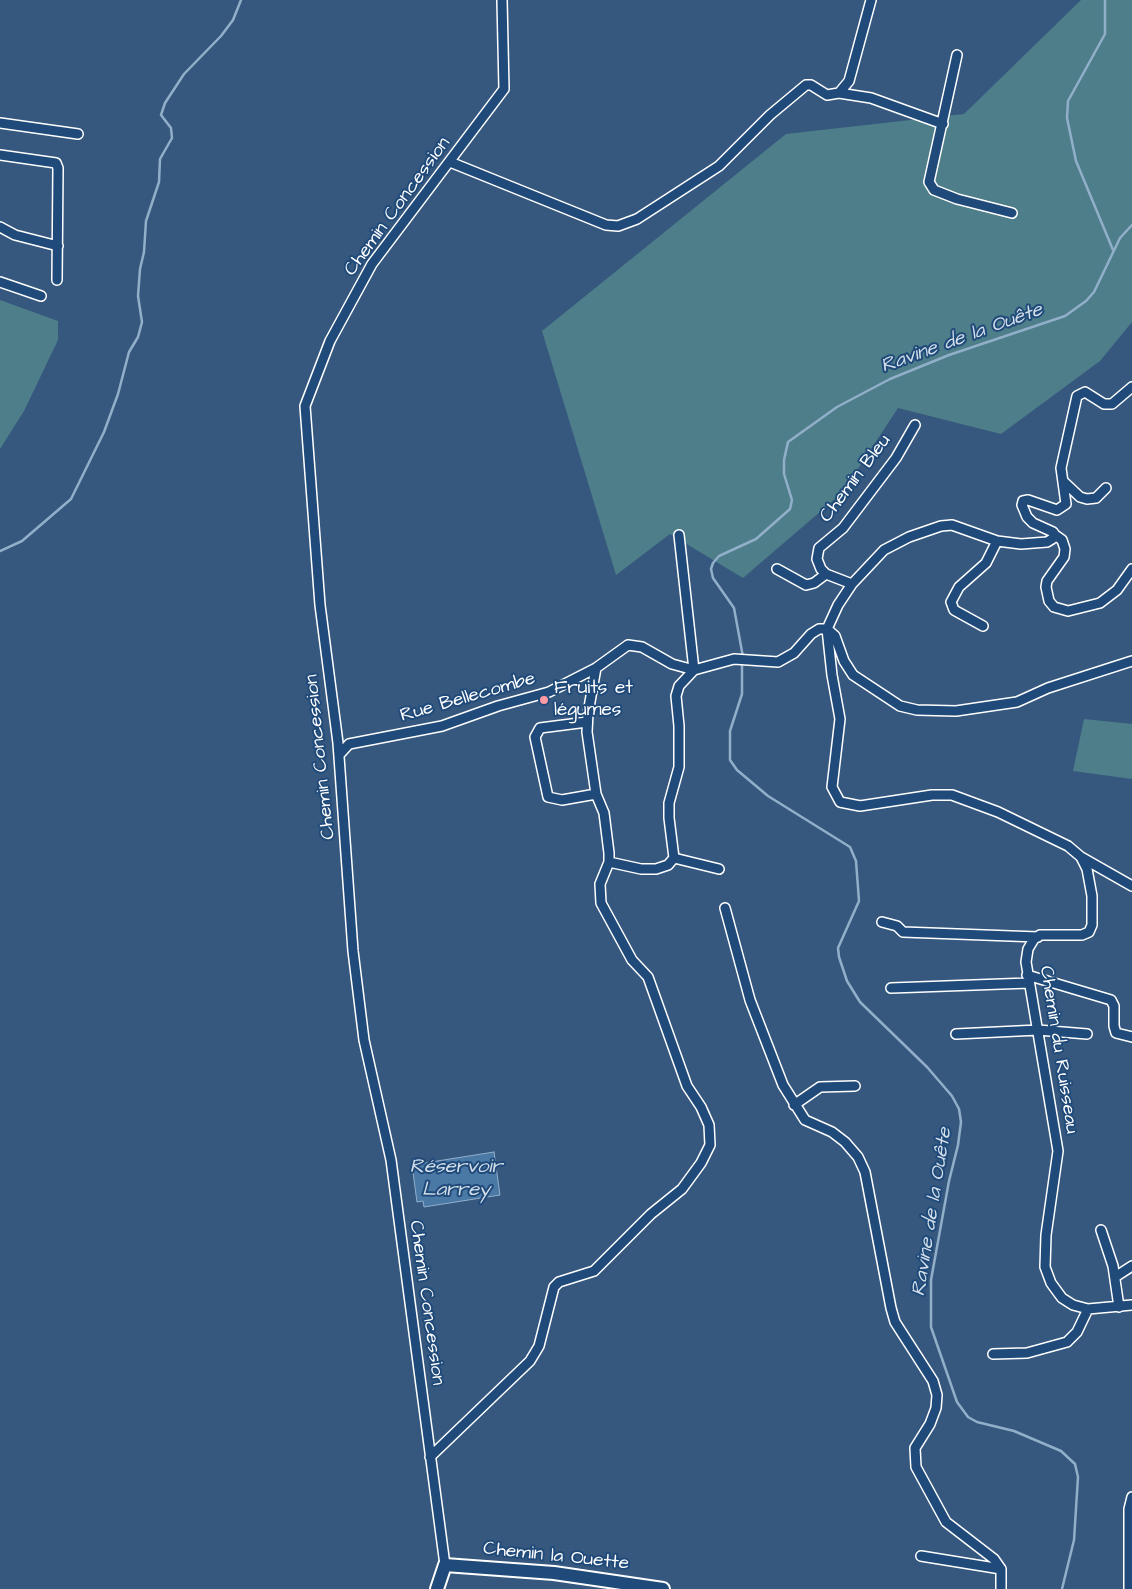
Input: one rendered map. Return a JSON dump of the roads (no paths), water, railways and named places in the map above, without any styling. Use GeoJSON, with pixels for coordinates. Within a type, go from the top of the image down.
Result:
{"type":"FeatureCollection","features":[{"type":"Feature","properties":{"kind":"street","name":"Chemin Concession"},"geometry":{"type":"LineString","coordinates":[[445,1565],[391,1160],[364,1040],[353,951],[339,755],[320,605],[305,406],[330,341],[372,264],[504,88],[502,0]]}},
{"type":"Feature","properties":{"kind":"street"},"geometry":{"type":"LineString","coordinates":[[839,92],[849,81],[872,0]]}},
{"type":"Feature","properties":{"kind":"street"},"geometry":{"type":"LineString","coordinates":[[957,54],[929,182],[934,190],[957,199],[1012,213]]}},
{"type":"Feature","properties":{"kind":"street"},"geometry":{"type":"LineString","coordinates":[[450,162],[556,206],[606,225],[618,226],[637,219],[719,166],[770,115],[806,85],[811,85],[827,95],[839,92],[871,98],[943,124]]}},
{"type":"Feature","properties":{"kind":"street"},"geometry":{"type":"LineString","coordinates":[[0,123],[78,134]]}},
{"type":"Feature","properties":{"kind":"street"},"geometry":{"type":"LineString","coordinates":[[0,155],[56,163],[58,168],[57,280]]}},
{"type":"Feature","properties":{"kind":"street"},"geometry":{"type":"LineString","coordinates":[[0,227],[15,235],[58,246]]}},
{"type":"Feature","properties":{"kind":"street"},"geometry":{"type":"LineString","coordinates":[[0,282],[41,296]]}},
{"type":"Feature","properties":{"kind":"street"},"geometry":{"type":"LineString","coordinates":[[1132,387],[1112,404],[1104,404],[1085,392],[1077,396],[1061,477],[1066,496],[1064,508],[1050,509],[1028,500],[1023,501],[1022,505],[1027,517],[1033,523],[1048,529],[1062,540],[1065,549],[1064,557],[1047,581],[1046,588],[1049,601],[1054,607],[1068,611],[1084,609],[1100,603],[1117,590],[1132,570]]}},
{"type":"Feature","properties":{"kind":"street","name":"Chemin Bleu"},"geometry":{"type":"LineString","coordinates":[[826,574],[817,559],[819,548],[843,528],[896,458],[915,425]]}},
{"type":"Feature","properties":{"kind":"street"},"geometry":{"type":"LineString","coordinates":[[1061,477],[1068,488],[1087,499],[1096,498],[1106,488]]}},
{"type":"Feature","properties":{"kind":"street"},"geometry":{"type":"LineString","coordinates":[[1055,535],[1047,542],[1022,544],[998,541],[952,525],[941,526],[909,537],[884,550],[852,584],[838,605],[827,628],[832,675],[840,719],[832,787],[840,802],[860,806],[932,795],[952,794],[998,812],[1068,846],[1081,857],[1132,886]]}},
{"type":"Feature","properties":{"kind":"street"},"geometry":{"type":"LineString","coordinates":[[679,535],[694,670]]}},
{"type":"Feature","properties":{"kind":"street"},"geometry":{"type":"LineString","coordinates":[[983,626],[954,610],[952,602],[959,587],[986,563],[998,541]]}},
{"type":"Feature","properties":{"kind":"street"},"geometry":{"type":"LineString","coordinates":[[777,569],[806,585],[814,583],[826,574],[852,584]]}},
{"type":"Feature","properties":{"kind":"street"},"geometry":{"type":"LineString","coordinates":[[609,862],[641,869],[656,869],[668,865],[674,858],[669,802],[679,766],[680,726],[676,696],[682,682],[694,670],[734,659],[778,662],[787,659],[811,634],[819,629],[827,628]]}},
{"type":"Feature","properties":{"kind":"street"},"geometry":{"type":"LineString","coordinates":[[827,628],[835,636],[844,661],[853,675],[900,706],[917,710],[956,711],[1017,702],[1048,688],[1132,661]]}},
{"type":"Feature","properties":{"kind":"street","name":"Rue Bellecombe"},"geometry":{"type":"LineString","coordinates":[[339,755],[349,744],[442,726],[498,706],[549,692],[596,668],[620,649],[636,645],[672,664],[694,670]]}},
{"type":"Feature","properties":{"kind":"street"},"geometry":{"type":"LineString","coordinates":[[430,1457],[530,1361],[542,1338],[554,1287],[559,1282],[594,1270],[651,1214],[682,1189],[701,1164],[710,1145],[709,1125],[701,1106],[687,1086],[651,982],[643,969],[632,960],[618,931],[602,908],[600,884],[609,862],[604,813],[596,794],[587,722],[596,668]]}},
{"type":"Feature","properties":{"kind":"street"},"geometry":{"type":"LineString","coordinates":[[587,722],[540,728],[535,737],[548,797],[562,800],[596,794]]}},
{"type":"Feature","properties":{"kind":"street"},"geometry":{"type":"LineString","coordinates":[[882,922],[897,926],[903,932],[1038,936],[1048,934],[1082,935],[1091,928],[1092,896],[1087,869],[1081,857]]}},
{"type":"Feature","properties":{"kind":"street"},"geometry":{"type":"LineString","coordinates":[[674,858],[719,869]]}},
{"type":"Feature","properties":{"kind":"street"},"geometry":{"type":"LineString","coordinates":[[725,908],[750,1000],[783,1085],[805,1120],[832,1132],[845,1142],[858,1157],[865,1172],[890,1308],[903,1335],[933,1381],[936,1395],[936,1408],[930,1424],[914,1448],[914,1461],[946,1522],[994,1559],[1001,1569],[1001,1589]]}},
{"type":"Feature","properties":{"kind":"street","name":"Chemin du Ruisseau"},"geometry":{"type":"LineString","coordinates":[[1038,936],[1028,949],[1026,962],[1058,1152],[1046,1235],[1045,1267],[1051,1283],[1062,1298],[1088,1309],[1132,1305]]}},
{"type":"Feature","properties":{"kind":"street"},"geometry":{"type":"LineString","coordinates":[[891,988],[1028,979],[1111,1000],[1114,1006],[1114,1026],[1116,1032],[1132,1038]]}},
{"type":"Feature","properties":{"kind":"street"},"geometry":{"type":"LineString","coordinates":[[956,1034],[1038,1030],[1087,1034]]}},
{"type":"Feature","properties":{"kind":"street"},"geometry":{"type":"LineString","coordinates":[[794,1105],[820,1087],[855,1086]]}},
{"type":"Feature","properties":{"kind":"street"},"geometry":{"type":"LineString","coordinates":[[1101,1230],[1115,1276],[1119,1307]]}},
{"type":"Feature","properties":{"kind":"street"},"geometry":{"type":"LineString","coordinates":[[1115,1276],[1132,1266]]}},
{"type":"Feature","properties":{"kind":"street"},"geometry":{"type":"LineString","coordinates":[[992,1354],[1027,1353],[1067,1342],[1077,1332],[1088,1309]]}},
{"type":"Feature","properties":{"kind":"street"},"geometry":{"type":"LineString","coordinates":[[1129,1589],[1129,1509],[1132,1497]]}},
{"type":"Feature","properties":{"kind":"street"},"geometry":{"type":"LineString","coordinates":[[921,1556],[1001,1569]]}},
{"type":"Feature","properties":{"kind":"street"},"geometry":{"type":"LineString","coordinates":[[437,1589],[445,1565]]}},
{"type":"Feature","properties":{"kind":"street","name":"Chemin la Ouette"},"geometry":{"type":"LineString","coordinates":[[445,1565],[554,1572],[663,1589]]}},
{"type":"Feature","properties":{"kind":"water","name":"Réservoir Larrey"},"geometry":{"type":"Polygon","coordinates":[[[494,1152],[500,1195],[424,1207],[423,1201],[417,1202],[412,1165],[494,1152]]]}},
{"type":"Feature","properties":{"kind":"waterway"},"geometry":{"type":"LineString","coordinates":[[0,551],[22,541],[71,499],[104,432],[118,394],[129,352],[138,337],[142,322],[138,296],[146,221],[159,182],[160,159],[172,138],[171,128],[161,115],[165,103],[184,74],[221,36],[233,20],[241,0]]}},
{"type":"Feature","properties":{"kind":"waterway"},"geometry":{"type":"LineString","coordinates":[[1105,0],[1105,34],[1068,101],[1067,118],[1076,161],[1113,250]]}},
{"type":"Feature","properties":{"kind":"waterway","name":"Ravine de la Ouête"},"geometry":{"type":"LineString","coordinates":[[743,657],[734,608],[713,578],[711,569],[719,556],[756,539],[790,509],[792,500],[784,474],[784,460],[788,442],[837,407],[890,379],[949,355],[1065,316],[1086,301],[1094,292],[1120,238],[1132,225]]}},
{"type":"Feature","properties":{"kind":"waterway","name":"Ravine de la Ouête"},"geometry":{"type":"LineString","coordinates":[[742,663],[742,694],[730,731],[730,760],[737,770],[768,796],[850,847],[856,861],[859,901],[838,948],[847,981],[860,1002],[927,1067],[952,1096],[959,1109],[961,1122],[958,1145],[949,1181],[931,1280],[931,1327],[957,1402],[968,1417],[977,1422],[1014,1431],[1061,1451],[1075,1464],[1078,1477],[1074,1540],[1062,1589]]}},
{"type":"Feature","properties":{"kind":"place","name":"Fruits et légumes"},"geometry":{"type":"Point","coordinates":[544,700]}}]}
